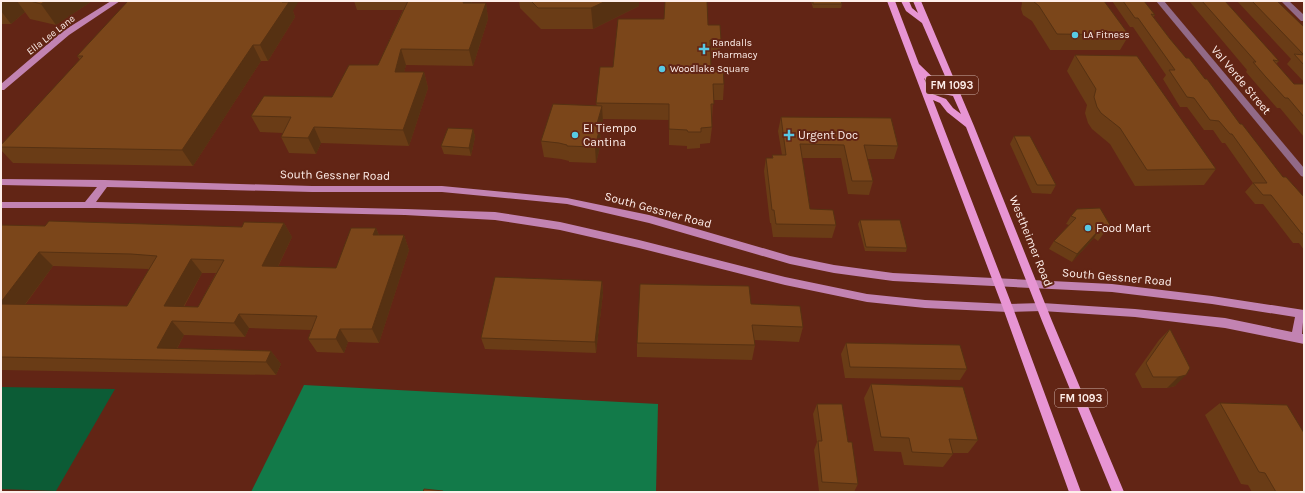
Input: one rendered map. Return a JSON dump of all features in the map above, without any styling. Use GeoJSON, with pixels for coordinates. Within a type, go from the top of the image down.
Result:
{"type":"FeatureCollection","features":[{"type":"Feature","properties":{"kind":"main road","name":"Ella Lee Lane"},"geometry":{"type":"LineString","coordinates":[[1,88],[66,34],[116,1]]}},
{"type":"Feature","properties":{"kind":"main road","name":"FM 1093"},"geometry":{"type":"LineString","coordinates":[[891,1],[1008,308],[1075,492]]}},
{"type":"Feature","properties":{"kind":"main road"},"geometry":{"type":"LineString","coordinates":[[905,1],[909,9],[925,21]]}},
{"type":"Feature","properties":{"kind":"main road","name":"Westheimer Road"},"geometry":{"type":"LineString","coordinates":[[917,1],[970,126],[1032,284],[1118,492]]}},
{"type":"Feature","properties":{"kind":"main road"},"geometry":{"type":"LineString","coordinates":[[914,63],[942,91],[956,94]]}},
{"type":"Feature","properties":{"kind":"main road"},"geometry":{"type":"LineString","coordinates":[[927,95],[943,101],[950,110],[970,126]]}},
{"type":"Feature","properties":{"kind":"main road","name":"South Gessner Road"},"geometry":{"type":"LineString","coordinates":[[1,182],[105,183],[312,189],[442,189],[567,201],[650,219],[790,260],[834,269],[893,276],[1112,288],[1212,300],[1302,314]]}},
{"type":"Feature","properties":{"kind":"main road"},"geometry":{"type":"LineString","coordinates":[[88,205],[105,183]]}},
{"type":"Feature","properties":{"kind":"main road"},"geometry":{"type":"LineString","coordinates":[[1,205],[88,205],[405,212],[495,216],[560,226],[785,282],[867,298],[925,304],[1008,308],[1042,307],[1135,313],[1218,322],[1300,338],[1302,314]]}},
{"type":"Feature","properties":{"kind":"street","name":"Val Verde Street"},"geometry":{"type":"LineString","coordinates":[[1160,1],[1304,174]]}},
{"type":"Feature","properties":{"kind":"street"},"geometry":{"type":"LineString","coordinates":[[1285,1],[1304,19]]}},
{"type":"Feature","properties":{"kind":"green space"},"geometry":{"type":"Polygon","coordinates":[[[304,385],[658,404],[656,492],[251,492],[304,385]]]}},
{"type":"Feature","properties":{"kind":"green space"},"geometry":{"type":"Polygon","coordinates":[[[1,387],[115,389],[56,491],[1,489],[1,387]]]}},
{"type":"Feature","properties":{"kind":"building"},"geometry":{"type":"Polygon","coordinates":[[[30,1],[45,1],[41,4],[30,1]]]}},
{"type":"Feature","properties":{"kind":"building"},"geometry":{"type":"Polygon","coordinates":[[[128,1],[289,2],[260,45],[253,45],[182,150],[1,147],[1,145],[83,56],[77,56],[128,1]]]}},
{"type":"Feature","properties":{"kind":"building"},"geometry":{"type":"Polygon","coordinates":[[[408,1],[464,1],[463,3],[486,3],[469,50],[401,49],[395,72],[424,72],[403,130],[314,127],[308,138],[281,137],[291,117],[251,116],[264,96],[332,97],[349,65],[378,65],[408,1]]]}},
{"type":"Feature","properties":{"kind":"building"},"geometry":{"type":"Polygon","coordinates":[[[531,1],[606,1],[591,8],[538,8],[531,1]]]}},
{"type":"Feature","properties":{"kind":"building","name":"Woodlake Square"},"geometry":{"type":"Polygon","coordinates":[[[665,1],[707,1],[708,25],[720,25],[721,40],[710,40],[711,67],[723,67],[724,84],[713,84],[714,104],[711,104],[712,127],[701,128],[701,132],[688,132],[687,130],[669,129],[669,104],[596,103],[600,67],[613,67],[618,19],[664,19],[665,1]]]}},
{"type":"Feature","properties":{"kind":"building"},"geometry":{"type":"Polygon","coordinates":[[[813,1],[841,1],[842,4],[813,4],[813,1]]]}},
{"type":"Feature","properties":{"kind":"building"},"geometry":{"type":"Polygon","coordinates":[[[1033,1],[1104,1],[1129,35],[1057,34],[1039,6],[1033,1]]]}},
{"type":"Feature","properties":{"kind":"building"},"geometry":{"type":"Polygon","coordinates":[[[1123,1],[1144,1],[1155,15],[1151,14],[1170,39],[1186,58],[1189,58],[1205,79],[1207,79],[1240,124],[1242,124],[1283,177],[1286,177],[1304,197],[1304,234],[1302,234],[1271,195],[1263,195],[1253,183],[1267,183],[1232,134],[1230,134],[1219,121],[1210,120],[1194,98],[1187,97],[1169,70],[1175,70],[1138,18],[1135,18],[1123,1]]]}},
{"type":"Feature","properties":{"kind":"building"},"geometry":{"type":"Polygon","coordinates":[[[1202,1],[1225,1],[1279,61],[1273,60],[1294,84],[1304,84],[1304,117],[1288,98],[1285,98],[1265,76],[1253,62],[1256,62],[1202,1]]]}},
{"type":"Feature","properties":{"kind":"building"},"geometry":{"type":"Polygon","coordinates":[[[1252,1],[1277,1],[1304,27],[1304,55],[1252,1]]]}},
{"type":"Feature","properties":{"kind":"building"},"geometry":{"type":"Polygon","coordinates":[[[1294,54],[1304,55],[1304,65],[1294,54]]]}},
{"type":"Feature","properties":{"kind":"building"},"geometry":{"type":"Polygon","coordinates":[[[1075,55],[1137,56],[1216,169],[1147,170],[1120,128],[1101,113],[1097,107],[1094,97],[1096,89],[1075,55]]]}},
{"type":"Feature","properties":{"kind":"building"},"geometry":{"type":"Polygon","coordinates":[[[553,104],[602,106],[596,127],[600,127],[595,147],[567,146],[559,143],[541,141],[553,104]]]}},
{"type":"Feature","properties":{"kind":"building"},"geometry":{"type":"Polygon","coordinates":[[[781,117],[891,118],[898,146],[864,145],[873,181],[852,181],[844,145],[800,144],[810,209],[833,210],[836,225],[776,224],[774,210],[772,210],[766,158],[773,158],[772,155],[786,155],[781,117]]]}},
{"type":"Feature","properties":{"kind":"building"},"geometry":{"type":"Polygon","coordinates":[[[448,128],[473,129],[469,148],[441,146],[448,128]]]}},
{"type":"Feature","properties":{"kind":"building"},"geometry":{"type":"Polygon","coordinates":[[[1014,136],[1030,136],[1056,185],[1037,185],[1014,136]]]}},
{"type":"Feature","properties":{"kind":"building"},"geometry":{"type":"Polygon","coordinates":[[[1100,208],[1110,225],[1104,233],[1099,230],[1077,254],[1054,241],[1076,218],[1071,216],[1077,209],[1100,208]]]}},
{"type":"Feature","properties":{"kind":"building"},"geometry":{"type":"Polygon","coordinates":[[[860,220],[900,220],[907,248],[866,247],[860,220]]]}},
{"type":"Feature","properties":{"kind":"building"},"geometry":{"type":"Polygon","coordinates":[[[49,221],[242,227],[244,222],[284,223],[262,266],[336,268],[351,228],[376,228],[373,235],[404,235],[372,329],[340,329],[336,339],[308,339],[317,316],[239,314],[234,323],[172,321],[157,348],[271,351],[266,362],[1,357],[1,304],[127,306],[157,256],[39,252],[1,302],[1,225],[45,226],[49,221]],[[191,259],[164,306],[198,307],[224,260],[191,259]]]}},
{"type":"Feature","properties":{"kind":"building"},"geometry":{"type":"Polygon","coordinates":[[[495,277],[602,281],[595,342],[481,338],[495,277]]]}},
{"type":"Feature","properties":{"kind":"building"},"geometry":{"type":"Polygon","coordinates":[[[640,284],[749,286],[751,304],[800,306],[803,327],[752,325],[755,345],[637,343],[640,284]]]}},
{"type":"Feature","properties":{"kind":"building"},"geometry":{"type":"Polygon","coordinates":[[[1170,329],[1190,368],[1186,375],[1178,377],[1153,377],[1146,363],[1170,329]]]}},
{"type":"Feature","properties":{"kind":"building"},"geometry":{"type":"Polygon","coordinates":[[[846,343],[960,345],[967,369],[850,367],[846,343]]]}},
{"type":"Feature","properties":{"kind":"building"},"geometry":{"type":"Polygon","coordinates":[[[871,384],[963,387],[978,440],[949,439],[953,454],[912,452],[909,438],[881,437],[871,384]]]}},
{"type":"Feature","properties":{"kind":"building"},"geometry":{"type":"Polygon","coordinates":[[[1220,403],[1287,405],[1304,433],[1304,492],[1276,492],[1265,473],[1259,472],[1220,403]]]}},
{"type":"Feature","properties":{"kind":"building"},"geometry":{"type":"Polygon","coordinates":[[[817,404],[842,404],[848,442],[852,442],[858,484],[822,482],[818,441],[822,441],[817,404]]]}},
{"type":"Feature","properties":{"kind":"building"},"geometry":{"type":"Polygon","coordinates":[[[424,489],[443,491],[443,492],[423,492],[424,489]]]}},
{"type":"Feature","properties":{"kind":"place","name":"LA Fitness"},"geometry":{"type":"Point","coordinates":[1075,35]}},
{"type":"Feature","properties":{"kind":"place","name":"Randalls Pharmacy"},"geometry":{"type":"Point","coordinates":[704,49]}},
{"type":"Feature","properties":{"kind":"place","name":"Woodlake Square"},"geometry":{"type":"Point","coordinates":[662,69]}},
{"type":"Feature","properties":{"kind":"place","name":"El Tiempo Cantina"},"geometry":{"type":"Point","coordinates":[575,135]}},
{"type":"Feature","properties":{"kind":"place","name":"Urgent Doc"},"geometry":{"type":"Point","coordinates":[789,135]}},
{"type":"Feature","properties":{"kind":"place","name":"Food Mart"},"geometry":{"type":"Point","coordinates":[1088,228]}}]}
